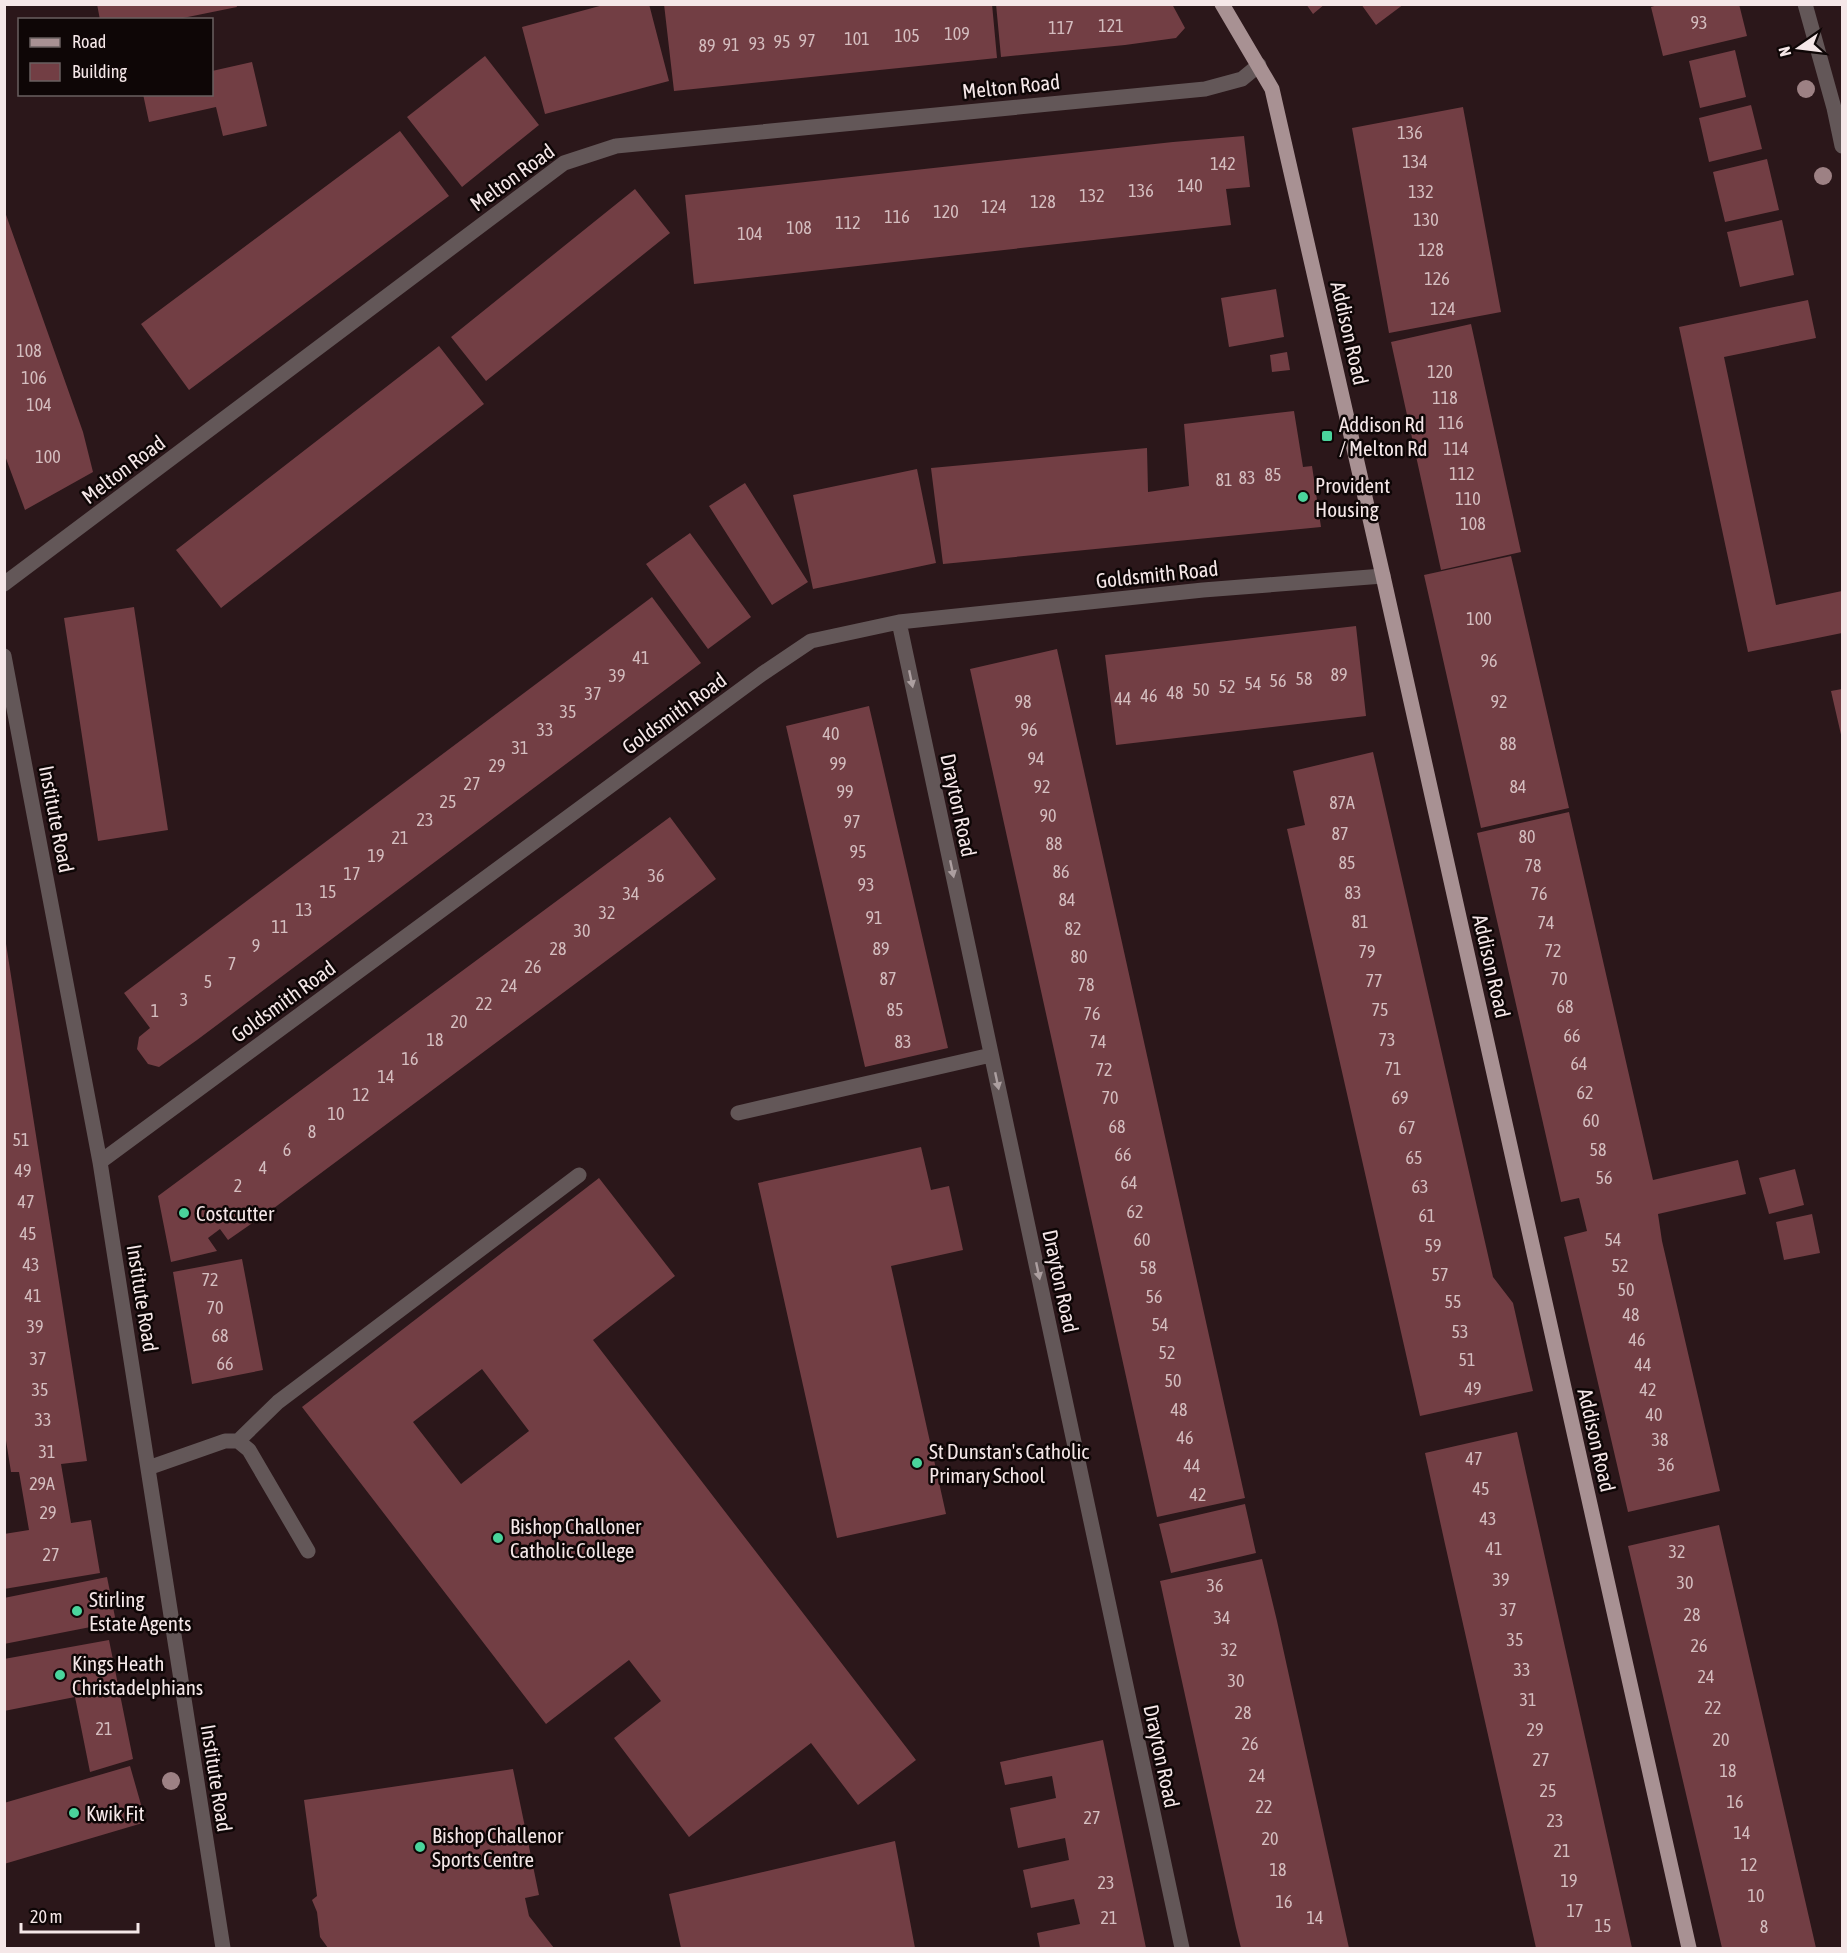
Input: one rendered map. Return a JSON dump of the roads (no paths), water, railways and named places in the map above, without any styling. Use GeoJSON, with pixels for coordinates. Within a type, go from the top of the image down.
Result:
{"type":"FeatureCollection","features":[{"type":"Feature","properties":{"kind":"main road","name":"Addison Road"},"geometry":{"type":"LineString","coordinates":[[1222,4],[1272,89],[1689,1948]]}},
{"type":"Feature","properties":{"kind":"street"},"geometry":{"type":"LineString","coordinates":[[1804,4],[1834,108],[1842,146]]}},
{"type":"Feature","properties":{"kind":"street","name":"Melton Road"},"geometry":{"type":"LineString","coordinates":[[4,584],[564,163],[616,146],[1205,89],[1242,79],[1259,65]]}},
{"type":"Feature","properties":{"kind":"street","name":"Goldsmith Road"},"geometry":{"type":"LineString","coordinates":[[100,1162],[762,674],[811,641],[899,622],[1203,590],[1383,576]]}},
{"type":"Feature","properties":{"kind":"street","name":"Drayton Road"},"geometry":{"type":"LineString","coordinates":[[899,622],[1182,1948]]}},
{"type":"Feature","properties":{"kind":"street","name":"Institute Road"},"geometry":{"type":"LineString","coordinates":[[4,656],[100,1162],[223,1948]]}},
{"type":"Feature","properties":{"kind":"street"},"geometry":{"type":"LineString","coordinates":[[738,1113],[991,1054]]}},
{"type":"Feature","properties":{"kind":"street"},"geometry":{"type":"LineString","coordinates":[[238,1441],[278,1402],[579,1174]]}},
{"type":"Feature","properties":{"kind":"street"},"geometry":{"type":"LineString","coordinates":[[148,1468],[225,1441],[238,1441],[249,1450],[308,1551]]}},
{"type":"Feature","properties":{"kind":"place","name":"Addison Rd / Melton Rd"},"geometry":{"type":"Point","coordinates":[1327,436]}},
{"type":"Feature","properties":{"kind":"place","name":"Provident Housing"},"geometry":{"type":"Point","coordinates":[1303,497]}},
{"type":"Feature","properties":{"kind":"place","name":"Costcutter"},"geometry":{"type":"Point","coordinates":[184,1213]}},
{"type":"Feature","properties":{"kind":"place","name":"St Dunstan's Catholic Primary School"},"geometry":{"type":"Point","coordinates":[917,1463]}},
{"type":"Feature","properties":{"kind":"place","name":"Bishop Challoner Catholic College"},"geometry":{"type":"Point","coordinates":[498,1538]}},
{"type":"Feature","properties":{"kind":"place","name":"Stirling Estate Agents"},"geometry":{"type":"Point","coordinates":[77,1611]}},
{"type":"Feature","properties":{"kind":"place","name":"Kings Heath Christadelphians"},"geometry":{"type":"Point","coordinates":[60,1675]}},
{"type":"Feature","properties":{"kind":"place","name":"Kwik Fit"},"geometry":{"type":"Point","coordinates":[74,1813]}},
{"type":"Feature","properties":{"kind":"place","name":"Bishop Challenor Sports Centre"},"geometry":{"type":"Point","coordinates":[420,1847]}}]}
